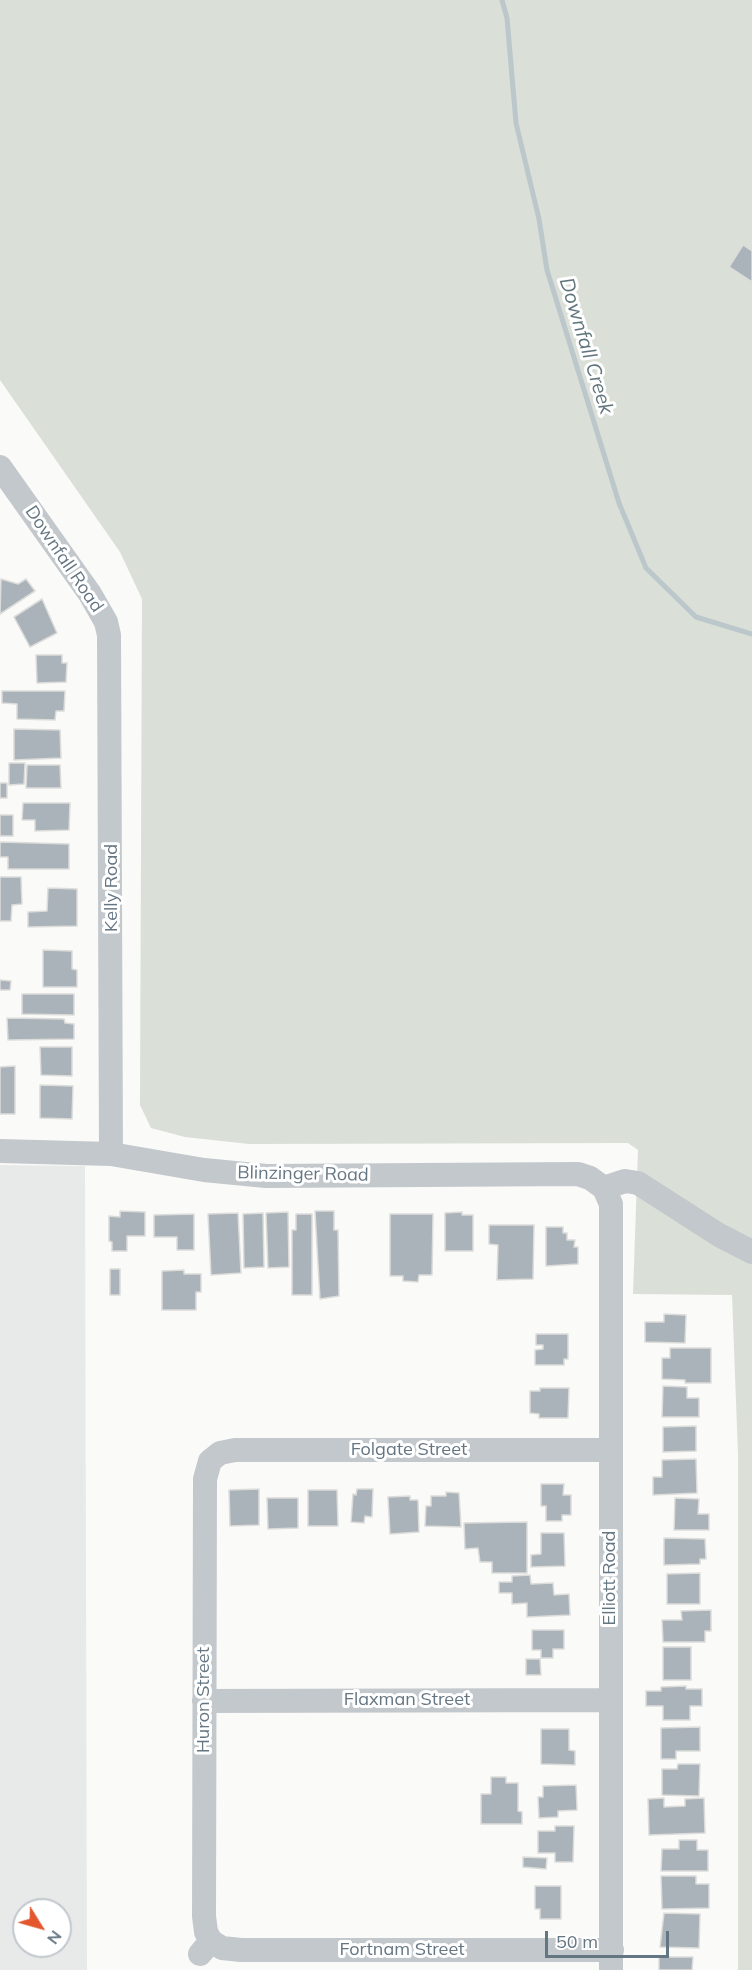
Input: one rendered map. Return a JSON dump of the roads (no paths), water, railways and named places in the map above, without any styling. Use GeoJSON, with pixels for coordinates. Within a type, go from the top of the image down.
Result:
{"type":"FeatureCollection","features":[{"type":"Feature","properties":{"kind":"street","name":"Downfall Road"},"geometry":{"type":"LineString","coordinates":[[0,467],[90,594],[106,622]]}},
{"type":"Feature","properties":{"kind":"street","name":"Kelly Road"},"geometry":{"type":"LineString","coordinates":[[106,622],[111,650],[111,1154]]}},
{"type":"Feature","properties":{"kind":"street","name":"Blinzinger Road"},"geometry":{"type":"LineString","coordinates":[[0,1150],[111,1154],[204,1170],[266,1176],[578,1174],[591,1178],[604,1188]]}},
{"type":"Feature","properties":{"kind":"street"},"geometry":{"type":"LineString","coordinates":[[604,1188],[625,1181],[638,1184],[752,1252]]}},
{"type":"Feature","properties":{"kind":"street","name":"Elliott Road"},"geometry":{"type":"LineString","coordinates":[[604,1188],[611,1209],[609,1450],[611,1960]]}},
{"type":"Feature","properties":{"kind":"street","name":"Folgate Street"},"geometry":{"type":"LineString","coordinates":[[212,1458],[220,1453],[236,1450],[609,1450]]}},
{"type":"Feature","properties":{"kind":"street","name":"Huron Street"},"geometry":{"type":"LineString","coordinates":[[206,1947],[204,1916],[205,1479],[212,1458]]}},
{"type":"Feature","properties":{"kind":"street","name":"Flaxman Street"},"geometry":{"type":"LineString","coordinates":[[204,1701],[610,1700]]}},
{"type":"Feature","properties":{"kind":"street","name":"Fortnam Street"},"geometry":{"type":"LineString","coordinates":[[206,1947],[241,1950],[611,1960]]}},
{"type":"Feature","properties":{"kind":"waterway","name":"Downfall Creek"},"geometry":{"type":"LineString","coordinates":[[502,0],[507,18],[516,123],[539,219],[547,270],[619,503],[646,568],[696,617],[752,634]]}}]}
